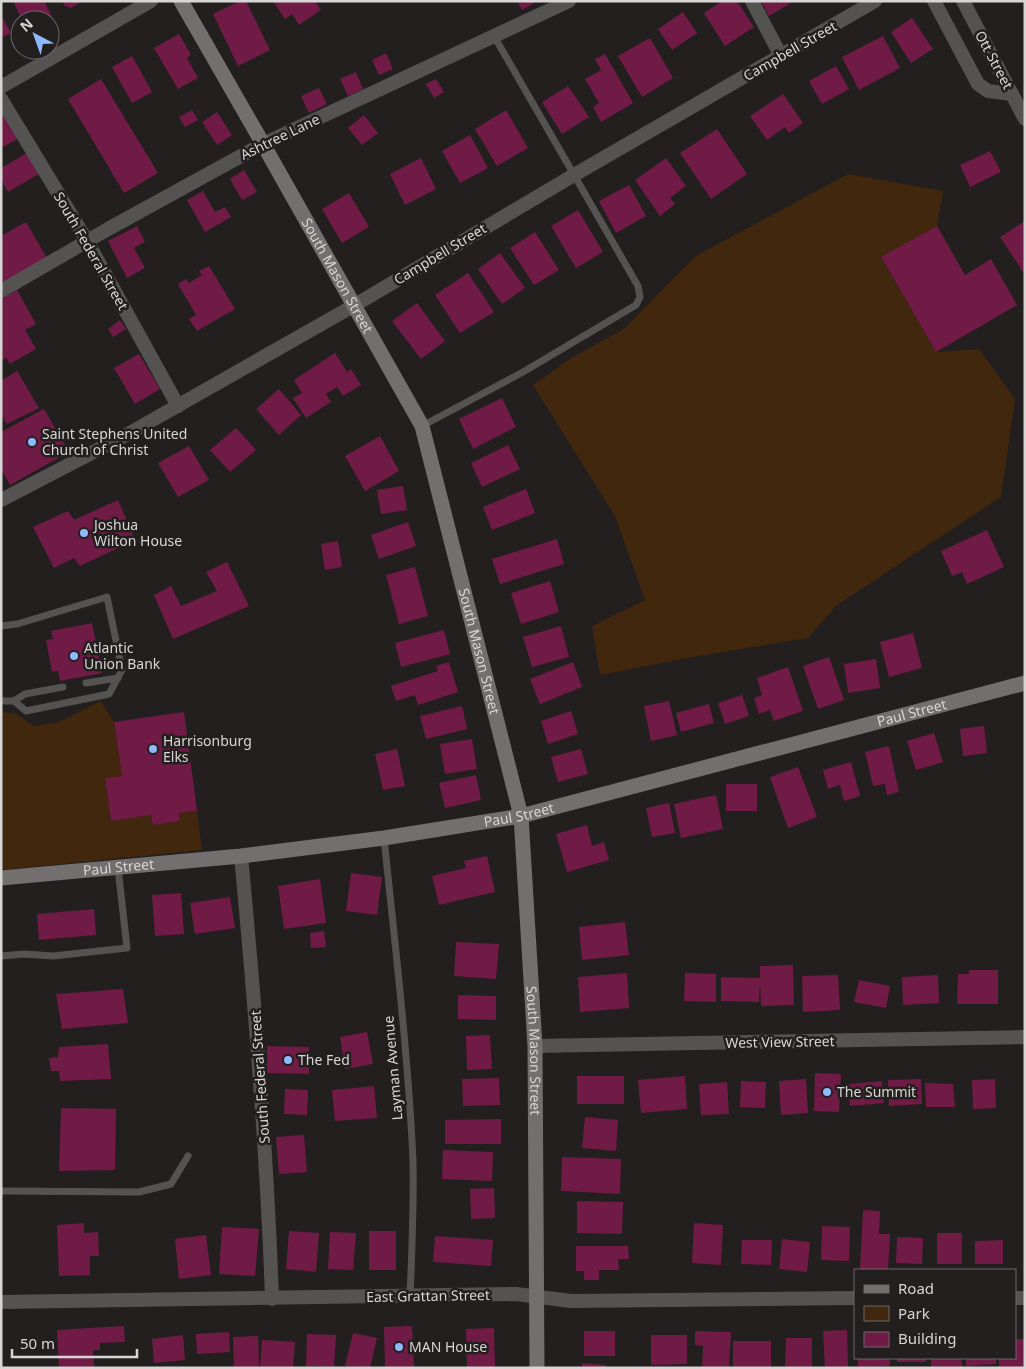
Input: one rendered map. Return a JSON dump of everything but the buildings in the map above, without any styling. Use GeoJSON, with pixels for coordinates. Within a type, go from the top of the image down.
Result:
{"type":"FeatureCollection","features":[{"type":"Feature","properties":{"kind":"main road","name":"South Mason Street"},"geometry":{"type":"LineString","coordinates":[[180,1],[355,305],[422,426],[521,816],[535,1046],[537,1368]]}},
{"type":"Feature","properties":{"kind":"main road","name":"Paul Street"},"geometry":{"type":"LineString","coordinates":[[1,878],[240,856],[384,838],[521,816],[1025,683]]}},
{"type":"Feature","properties":{"kind":"street"},"geometry":{"type":"LineString","coordinates":[[1,87],[151,1]]}},
{"type":"Feature","properties":{"kind":"street","name":"Ashtree Lane"},"geometry":{"type":"LineString","coordinates":[[1,291],[263,144],[569,1]]}},
{"type":"Feature","properties":{"kind":"street"},"geometry":{"type":"LineString","coordinates":[[752,1],[781,56]]}},
{"type":"Feature","properties":{"kind":"street","name":"Campbell Street"},"geometry":{"type":"LineString","coordinates":[[1,500],[178,406],[355,305],[574,175],[875,1]]}},
{"type":"Feature","properties":{"kind":"street"},"geometry":{"type":"LineString","coordinates":[[934,1],[978,84],[988,90],[1012,94]]}},
{"type":"Feature","properties":{"kind":"street","name":"Ott Street"},"geometry":{"type":"LineString","coordinates":[[963,1],[1025,119]]}},
{"type":"Feature","properties":{"kind":"street","name":"South Federal Street"},"geometry":{"type":"LineString","coordinates":[[1,99],[87,242],[178,406]]}},
{"type":"Feature","properties":{"kind":"street","name":"South Federal Street"},"geometry":{"type":"LineString","coordinates":[[240,856],[258,1050],[272,1299]]}},
{"type":"Feature","properties":{"kind":"street","name":"West View Street"},"geometry":{"type":"LineString","coordinates":[[535,1046],[1025,1037]]}},
{"type":"Feature","properties":{"kind":"street","name":"East Grattan Street"},"geometry":{"type":"LineString","coordinates":[[1,1302],[516,1294],[571,1301],[854,1298]]}},
{"type":"Feature","properties":{"kind":"lane"},"geometry":{"type":"LineString","coordinates":[[422,426],[523,372],[638,303],[640,292],[638,286],[494,36]]}},
{"type":"Feature","properties":{"kind":"lane"},"geometry":{"type":"LineString","coordinates":[[1,626],[17,624],[107,597],[122,670],[109,694],[26,711],[14,701]]}},
{"type":"Feature","properties":{"kind":"lane"},"geometry":{"type":"LineString","coordinates":[[86,683],[118,678]]}},
{"type":"Feature","properties":{"kind":"lane"},"geometry":{"type":"LineString","coordinates":[[1,701],[14,701],[25,694],[64,687]]}},
{"type":"Feature","properties":{"kind":"lane","name":"Layman Avenue"},"geometry":{"type":"LineString","coordinates":[[384,838],[401,1006],[413,1161],[410,1297]]}},
{"type":"Feature","properties":{"kind":"lane"},"geometry":{"type":"LineString","coordinates":[[1,956],[24,954],[53,956],[127,948],[118,868]]}},
{"type":"Feature","properties":{"kind":"lane"},"geometry":{"type":"LineString","coordinates":[[1,1191],[139,1192],[171,1184],[188,1156]]}},
{"type":"Feature","properties":{"kind":"green space"},"geometry":{"type":"Polygon","coordinates":[[[848,174],[943,191],[937,226],[881,258],[936,352],[979,349],[1015,399],[1001,497],[837,605],[808,638],[600,675],[592,626],[645,600],[615,516],[533,385],[568,360],[624,329],[696,256],[848,174]]]}},
{"type":"Feature","properties":{"kind":"green space"},"geometry":{"type":"Polygon","coordinates":[[[101,701],[114,722],[122,776],[105,778],[111,820],[151,815],[153,825],[180,821],[179,813],[197,811],[202,850],[1,870],[1,712],[15,713],[34,726],[59,722],[101,701]]]}},
{"type":"Feature","properties":{"kind":"place","name":"Saint Stephens United Church of Christ"},"geometry":{"type":"Point","coordinates":[32,442]}},
{"type":"Feature","properties":{"kind":"place","name":"Joshua Wilton House"},"geometry":{"type":"Point","coordinates":[84,533]}},
{"type":"Feature","properties":{"kind":"place","name":"Atlantic Union Bank"},"geometry":{"type":"Point","coordinates":[74,656]}},
{"type":"Feature","properties":{"kind":"place","name":"Harrisonburg Elks"},"geometry":{"type":"Point","coordinates":[153,749]}},
{"type":"Feature","properties":{"kind":"place","name":"The Fed"},"geometry":{"type":"Point","coordinates":[288,1060]}},
{"type":"Feature","properties":{"kind":"place","name":"The Summit"},"geometry":{"type":"Point","coordinates":[827,1092]}},
{"type":"Feature","properties":{"kind":"place","name":"MAN House"},"geometry":{"type":"Point","coordinates":[399,1347]}}]}
